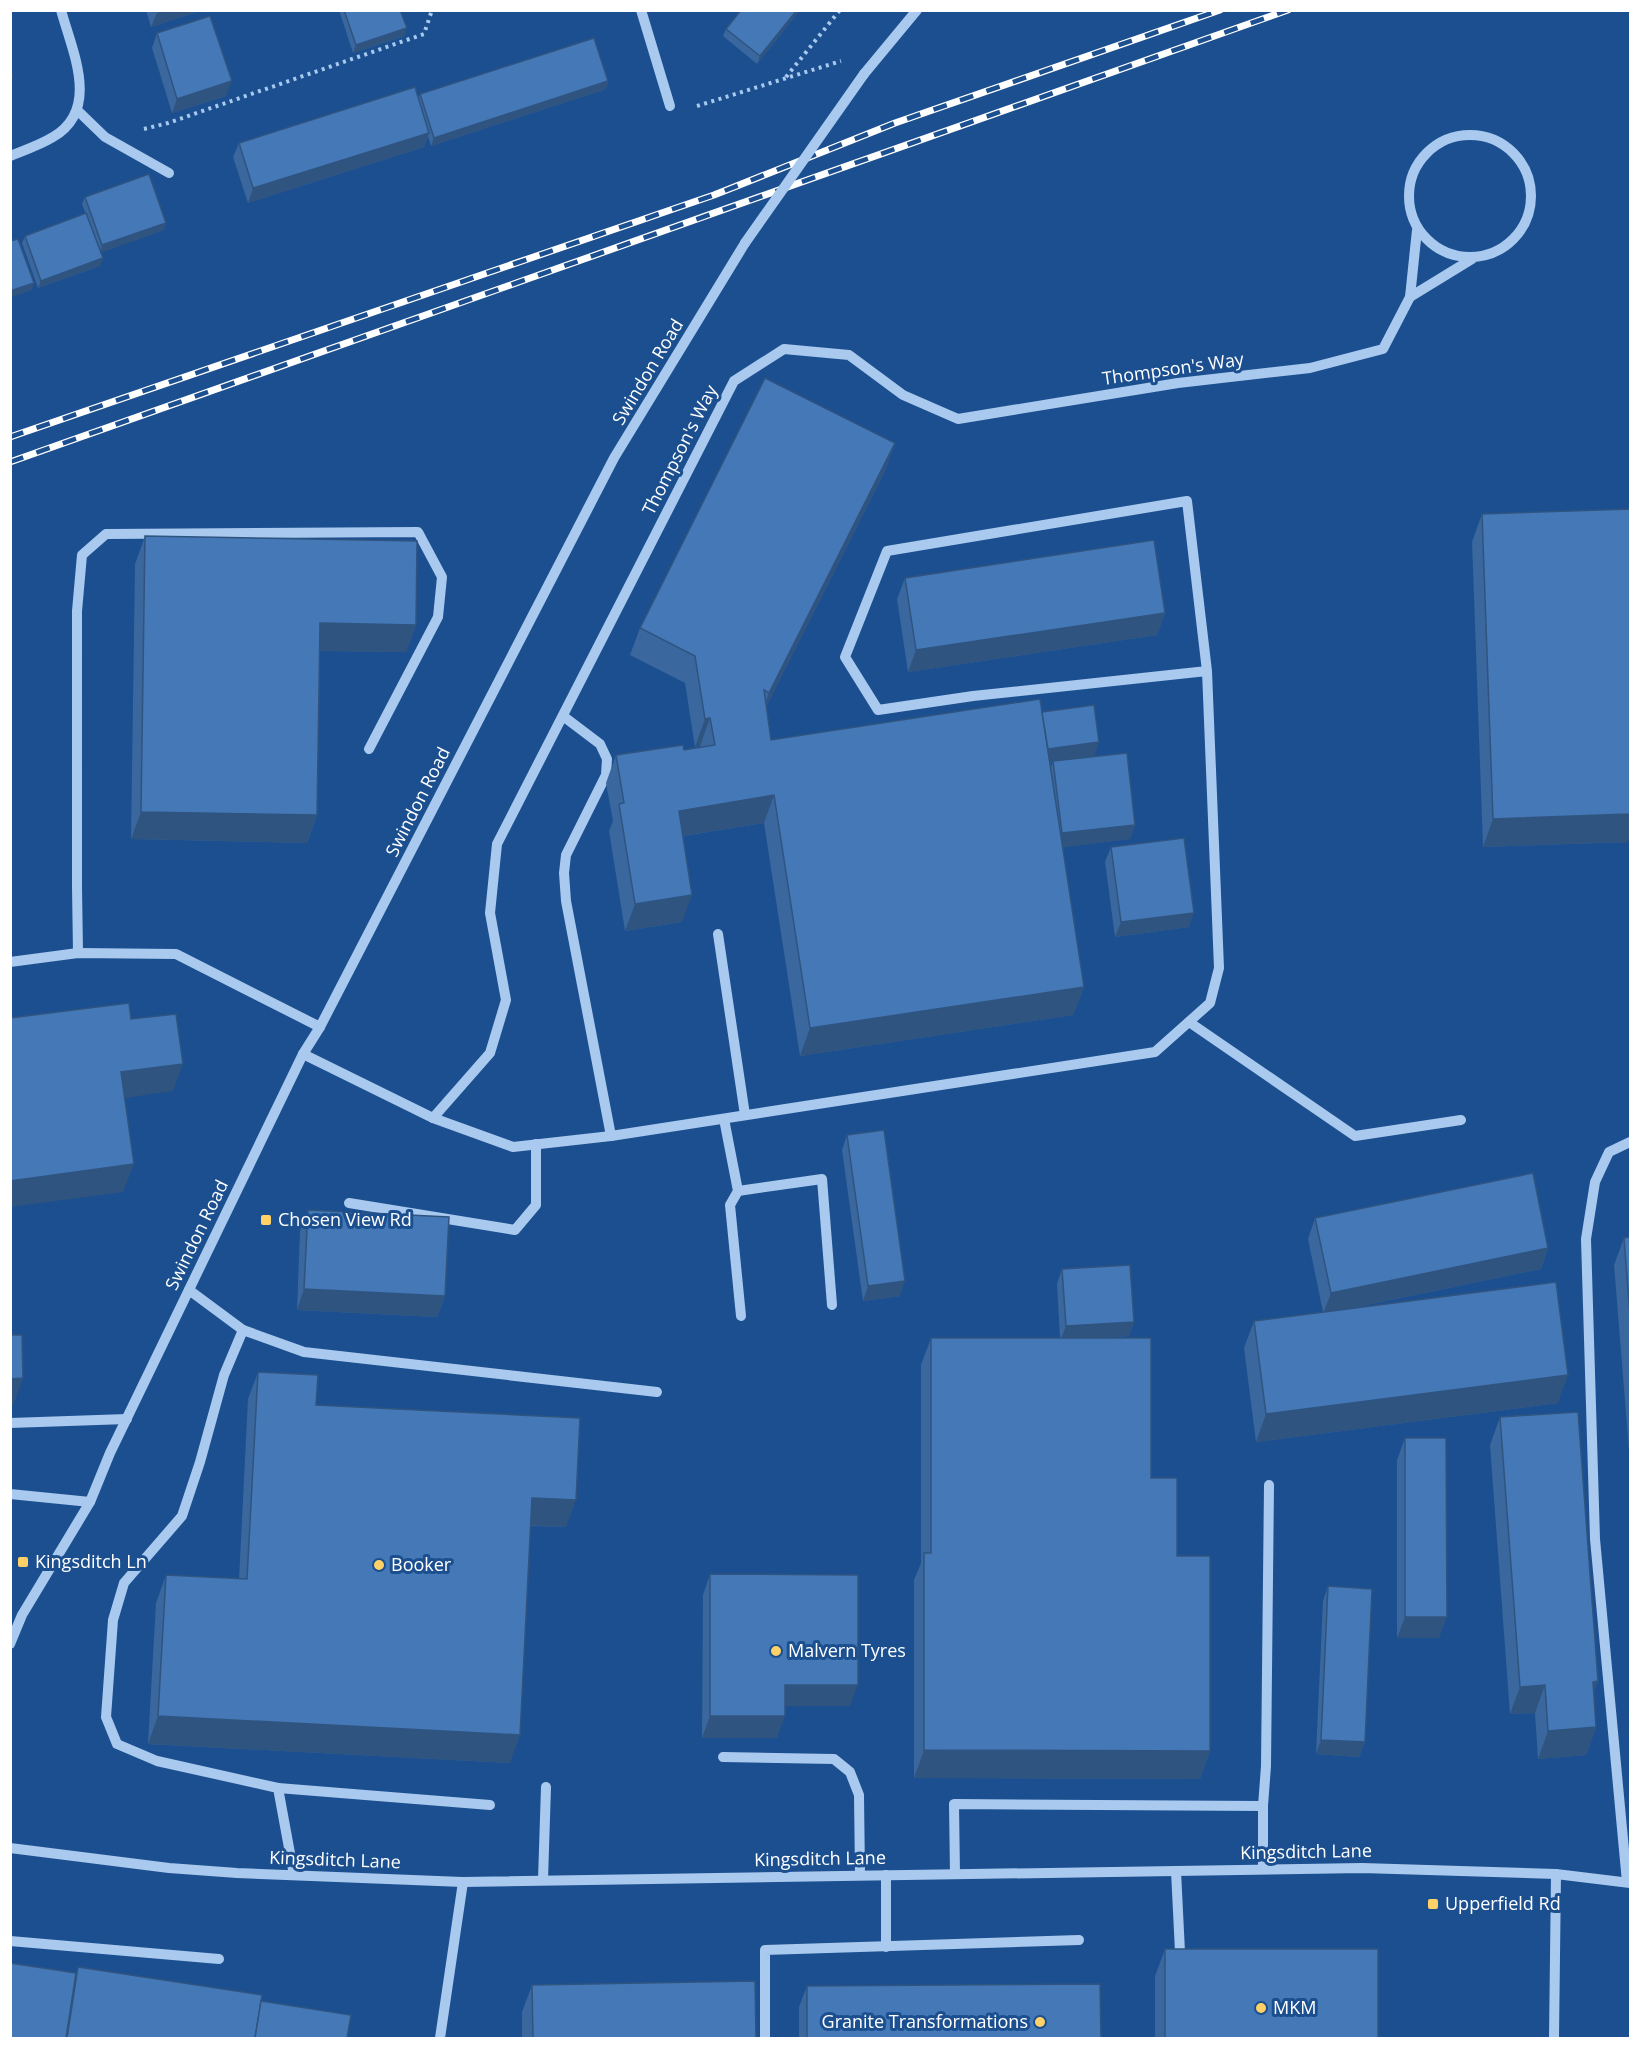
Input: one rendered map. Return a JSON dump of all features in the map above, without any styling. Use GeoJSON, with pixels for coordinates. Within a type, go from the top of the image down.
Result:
{"type":"FeatureCollection","features":[{"type":"Feature","properties":{"kind":"street"},"geometry":{"type":"LineString","coordinates":[[10,156],[63,130],[77,110],[81,83],[61,10]]}},
{"type":"Feature","properties":{"kind":"street"},"geometry":{"type":"LineString","coordinates":[[641,10],[670,106]]}},
{"type":"Feature","properties":{"kind":"street","name":"Swindon Road"},"geometry":{"type":"LineString","coordinates":[[10,1644],[21,1615],[90,1502],[127,1419],[303,1054],[320,1027],[615,458],[745,243],[864,74],[917,10]]}},
{"type":"Feature","properties":{"kind":"street"},"geometry":{"type":"LineString","coordinates":[[77,110],[105,137],[169,173]]}},
{"type":"Feature","properties":{"kind":"street"},"geometry":{"type":"LineString","coordinates":[[1467,134],[1499,141],[1522,163],[1529,184],[1532,194],[1525,225],[1503,249],[1472,259],[1410,297],[1417,230],[1407,199],[1414,167],[1436,143],[1467,134]]}},
{"type":"Feature","properties":{"kind":"street"},"geometry":{"type":"LineString","coordinates":[[1417,230],[1441,252],[1472,259]]}},
{"type":"Feature","properties":{"kind":"street","name":"Thompson's Way"},"geometry":{"type":"LineString","coordinates":[[433,1118],[490,1053],[506,1000],[490,913],[497,844],[734,381],[784,349],[849,355],[903,395],[958,419],[1178,383],[1310,368],[1383,349],[1410,297]]}},
{"type":"Feature","properties":{"kind":"street"},"geometry":{"type":"LineString","coordinates":[[303,1054],[433,1118],[513,1147],[611,1136],[1155,1052],[1210,1003],[1219,968],[1208,671],[1187,501],[887,551],[845,657],[878,710],[973,696],[1208,671]]}},
{"type":"Feature","properties":{"kind":"street"},"geometry":{"type":"LineString","coordinates":[[78,953],[76,887],[77,611],[82,555],[106,534],[418,532],[441,577],[438,617],[369,749]]}},
{"type":"Feature","properties":{"kind":"street"},"geometry":{"type":"LineString","coordinates":[[563,716],[600,744],[607,759],[606,775],[566,855],[564,873],[566,901],[611,1136]]}},
{"type":"Feature","properties":{"kind":"street"},"geometry":{"type":"LineString","coordinates":[[718,934],[745,1116]]}},
{"type":"Feature","properties":{"kind":"street"},"geometry":{"type":"LineString","coordinates":[[10,962],[78,953],[176,954],[320,1027]]}},
{"type":"Feature","properties":{"kind":"street"},"geometry":{"type":"LineString","coordinates":[[1189,1022],[1356,1136],[1461,1120]]}},
{"type":"Feature","properties":{"kind":"street"},"geometry":{"type":"LineString","coordinates":[[724,1119],[738,1191],[730,1204],[741,1316]]}},
{"type":"Feature","properties":{"kind":"street"},"geometry":{"type":"LineString","coordinates":[[1629,1883],[1595,1539],[1586,1239],[1595,1182],[1609,1152],[1630,1142]]}},
{"type":"Feature","properties":{"kind":"street"},"geometry":{"type":"LineString","coordinates":[[350,1203],[515,1230],[536,1205],[536,1144]]}},
{"type":"Feature","properties":{"kind":"street"},"geometry":{"type":"LineString","coordinates":[[738,1191],[822,1179],[832,1305]]}},
{"type":"Feature","properties":{"kind":"street"},"geometry":{"type":"LineString","coordinates":[[189,1290],[243,1330],[304,1352],[657,1392]]}},
{"type":"Feature","properties":{"kind":"street"},"geometry":{"type":"LineString","coordinates":[[243,1330],[224,1375],[201,1462],[182,1515],[124,1583],[112,1620],[106,1717],[117,1744],[157,1761],[278,1788],[490,1805]]}},
{"type":"Feature","properties":{"kind":"street"},"geometry":{"type":"LineString","coordinates":[[10,1424],[127,1419]]}},
{"type":"Feature","properties":{"kind":"street"},"geometry":{"type":"LineString","coordinates":[[1263,1869],[1269,1485]]}},
{"type":"Feature","properties":{"kind":"street"},"geometry":{"type":"LineString","coordinates":[[10,1494],[90,1502]]}},
{"type":"Feature","properties":{"kind":"street"},"geometry":{"type":"LineString","coordinates":[[723,1757],[834,1759],[850,1772],[858,1795],[860,1875]]}},
{"type":"Feature","properties":{"kind":"street"},"geometry":{"type":"LineString","coordinates":[[543,1880],[546,1787]]}},
{"type":"Feature","properties":{"kind":"street"},"geometry":{"type":"LineString","coordinates":[[278,1788],[294,1875]]}},
{"type":"Feature","properties":{"kind":"street"},"geometry":{"type":"LineString","coordinates":[[955,1874],[954,1804],[1263,1806]]}},
{"type":"Feature","properties":{"kind":"street","name":"Kingsditch Lane"},"geometry":{"type":"LineString","coordinates":[[10,1848],[169,1868],[463,1882],[1362,1868],[1556,1874],[1629,1883]]}},
{"type":"Feature","properties":{"kind":"street"},"geometry":{"type":"LineString","coordinates":[[1176,1871],[1180,1952]]}},
{"type":"Feature","properties":{"kind":"street"},"geometry":{"type":"LineString","coordinates":[[1554,2038],[1556,1874]]}},
{"type":"Feature","properties":{"kind":"street"},"geometry":{"type":"LineString","coordinates":[[886,1875],[886,1947]]}},
{"type":"Feature","properties":{"kind":"street"},"geometry":{"type":"LineString","coordinates":[[440,2038],[463,1882]]}},
{"type":"Feature","properties":{"kind":"street"},"geometry":{"type":"LineString","coordinates":[[10,1941],[219,1959]]}},
{"type":"Feature","properties":{"kind":"street"},"geometry":{"type":"LineString","coordinates":[[765,2038],[765,1950],[1079,1941]]}},
{"type":"Feature","properties":{"kind":"path"},"geometry":{"type":"LineString","coordinates":[[105,137],[168,123],[424,34],[432,10]]}},
{"type":"Feature","properties":{"kind":"path"},"geometry":{"type":"LineString","coordinates":[[785,78],[840,10]]}},
{"type":"Feature","properties":{"kind":"path"},"geometry":{"type":"LineString","coordinates":[[670,106],[685,109],[842,60]]}},
{"type":"Feature","properties":{"kind":"building"},"geometry":{"type":"Polygon","coordinates":[[[344,10],[400,10],[407,28],[356,45],[344,10]]]}},
{"type":"Feature","properties":{"kind":"building"},"geometry":{"type":"Polygon","coordinates":[[[741,10],[797,10],[760,56],[726,29],[741,10]]]}},
{"type":"Feature","properties":{"kind":"building"},"geometry":{"type":"Polygon","coordinates":[[[210,16],[232,81],[177,99],[157,33],[210,16]]]}},
{"type":"Feature","properties":{"kind":"building"},"geometry":{"type":"Polygon","coordinates":[[[594,38],[608,81],[434,138],[420,94],[594,38]]]}},
{"type":"Feature","properties":{"kind":"building"},"geometry":{"type":"Polygon","coordinates":[[[415,87],[429,133],[253,188],[239,143],[415,87]]]}},
{"type":"Feature","properties":{"kind":"building"},"geometry":{"type":"Polygon","coordinates":[[[149,174],[166,223],[102,245],[85,197],[149,174]]]}},
{"type":"Feature","properties":{"kind":"building"},"geometry":{"type":"Polygon","coordinates":[[[86,213],[103,258],[41,281],[25,236],[86,213]]]}},
{"type":"Feature","properties":{"kind":"building"},"geometry":{"type":"Polygon","coordinates":[[[18,239],[34,283],[10,291],[10,241],[18,239]]]}},
{"type":"Feature","properties":{"kind":"building"},"geometry":{"type":"Polygon","coordinates":[[[765,378],[895,443],[769,693],[764,690],[771,740],[1040,699],[1084,987],[810,1028],[774,795],[679,811],[692,895],[635,904],[619,804],[624,803],[616,755],[683,745],[684,750],[715,745],[710,718],[705,719],[695,656],[640,628],[765,378]]]}},
{"type":"Feature","properties":{"kind":"building"},"geometry":{"type":"Polygon","coordinates":[[[1630,509],[1630,814],[1493,819],[1482,514],[1630,509]]]}},
{"type":"Feature","properties":{"kind":"building"},"geometry":{"type":"Polygon","coordinates":[[[145,536],[417,541],[416,625],[320,623],[317,815],[141,812],[145,536]]]}},
{"type":"Feature","properties":{"kind":"building"},"geometry":{"type":"Polygon","coordinates":[[[1154,540],[1165,613],[916,650],[905,578],[1154,540]]]}},
{"type":"Feature","properties":{"kind":"building"},"geometry":{"type":"Polygon","coordinates":[[[1094,705],[1099,742],[1048,749],[1042,712],[1094,705]]]}},
{"type":"Feature","properties":{"kind":"building"},"geometry":{"type":"Polygon","coordinates":[[[1127,753],[1135,825],[1062,833],[1053,761],[1127,753]]]}},
{"type":"Feature","properties":{"kind":"building"},"geometry":{"type":"Polygon","coordinates":[[[1184,838],[1194,913],[1121,922],[1111,847],[1184,838]]]}},
{"type":"Feature","properties":{"kind":"building"},"geometry":{"type":"Polygon","coordinates":[[[129,1003],[131,1019],[176,1014],[183,1064],[121,1072],[134,1164],[10,1181],[10,1018],[129,1003]]]}},
{"type":"Feature","properties":{"kind":"building"},"geometry":{"type":"Polygon","coordinates":[[[884,1130],[905,1281],[868,1286],[847,1135],[884,1130]]]}},
{"type":"Feature","properties":{"kind":"building"},"geometry":{"type":"Polygon","coordinates":[[[1533,1173],[1548,1248],[1331,1293],[1315,1218],[1533,1173]]]}},
{"type":"Feature","properties":{"kind":"building"},"geometry":{"type":"Polygon","coordinates":[[[308,1210],[449,1217],[445,1296],[304,1289],[308,1210]]]}},
{"type":"Feature","properties":{"kind":"building"},"geometry":{"type":"Polygon","coordinates":[[[1630,1237],[1630,1315],[1624,1238],[1630,1237]]]}},
{"type":"Feature","properties":{"kind":"building"},"geometry":{"type":"Polygon","coordinates":[[[1130,1265],[1134,1322],[1066,1326],[1062,1269],[1130,1265]]]}},
{"type":"Feature","properties":{"kind":"building"},"geometry":{"type":"Polygon","coordinates":[[[1556,1282],[1568,1375],[1266,1414],[1254,1321],[1556,1282]]]}},
{"type":"Feature","properties":{"kind":"building"},"geometry":{"type":"Polygon","coordinates":[[[10,1335],[22,1335],[23,1378],[10,1379],[10,1335]]]}},
{"type":"Feature","properties":{"kind":"building"},"geometry":{"type":"Polygon","coordinates":[[[931,1338],[1151,1338],[1151,1478],[1177,1478],[1177,1556],[1210,1556],[1210,1751],[924,1750],[924,1553],[931,1553],[931,1338]]]}},
{"type":"Feature","properties":{"kind":"building","name":"Booker"},"geometry":{"type":"Polygon","coordinates":[[[258,1372],[318,1375],[316,1405],[580,1418],[576,1500],[532,1498],[520,1735],[158,1716],[166,1575],[247,1579],[258,1372]]]}},
{"type":"Feature","properties":{"kind":"building"},"geometry":{"type":"Polygon","coordinates":[[[1578,1412],[1598,1681],[1593,1682],[1596,1727],[1548,1731],[1545,1685],[1520,1687],[1500,1417],[1578,1412]]]}},
{"type":"Feature","properties":{"kind":"building"},"geometry":{"type":"Polygon","coordinates":[[[1405,1438],[1446,1438],[1447,1617],[1405,1617],[1405,1438]]]}},
{"type":"Feature","properties":{"kind":"building","name":"Malvern Tyres"},"geometry":{"type":"Polygon","coordinates":[[[710,1574],[858,1575],[858,1685],[785,1685],[785,1716],[710,1716],[710,1574]]]}},
{"type":"Feature","properties":{"kind":"building"},"geometry":{"type":"Polygon","coordinates":[[[1328,1586],[1372,1589],[1365,1742],[1321,1740],[1328,1586]]]}},
{"type":"Feature","properties":{"kind":"building","name":"MKM"},"geometry":{"type":"Polygon","coordinates":[[[1165,1949],[1378,1949],[1378,2038],[1165,2038],[1165,1949]]]}},
{"type":"Feature","properties":{"kind":"building"},"geometry":{"type":"Polygon","coordinates":[[[10,1963],[76,1973],[66,2038],[10,2038],[10,1963]]]}},
{"type":"Feature","properties":{"kind":"building"},"geometry":{"type":"Polygon","coordinates":[[[78,1967],[262,1995],[255,2038],[67,2038],[78,1967]]]}},
{"type":"Feature","properties":{"kind":"building"},"geometry":{"type":"Polygon","coordinates":[[[755,1981],[756,2038],[533,2038],[532,1985],[755,1981]]]}},
{"type":"Feature","properties":{"kind":"building"},"geometry":{"type":"Polygon","coordinates":[[[1100,1984],[1101,2038],[807,2038],[807,1986],[1100,1984]]]}},
{"type":"Feature","properties":{"kind":"building"},"geometry":{"type":"Polygon","coordinates":[[[261,2001],[351,2015],[347,2038],[255,2038],[261,2001]]]}},
{"type":"Feature","properties":{"kind":"railway"},"geometry":{"type":"LineString","coordinates":[[10,437],[714,195],[895,123],[1220,10]]}},
{"type":"Feature","properties":{"kind":"railway"},"geometry":{"type":"LineString","coordinates":[[10,462],[1288,10]]}},
{"type":"Feature","properties":{"kind":"place","name":"Chosen View Rd"},"geometry":{"type":"Point","coordinates":[266,1220]}},
{"type":"Feature","properties":{"kind":"place","name":"Kingsditch Ln"},"geometry":{"type":"Point","coordinates":[23,1562]}},
{"type":"Feature","properties":{"kind":"place","name":"Booker"},"geometry":{"type":"Point","coordinates":[379,1565]}},
{"type":"Feature","properties":{"kind":"place","name":"Malvern Tyres"},"geometry":{"type":"Point","coordinates":[776,1651]}},
{"type":"Feature","properties":{"kind":"place","name":"Upperfield Rd"},"geometry":{"type":"Point","coordinates":[1433,1904]}},
{"type":"Feature","properties":{"kind":"place","name":"MKM"},"geometry":{"type":"Point","coordinates":[1261,2008]}},
{"type":"Feature","properties":{"kind":"place","name":"Granite Transformations"},"geometry":{"type":"Point","coordinates":[1040,2022]}}]}
